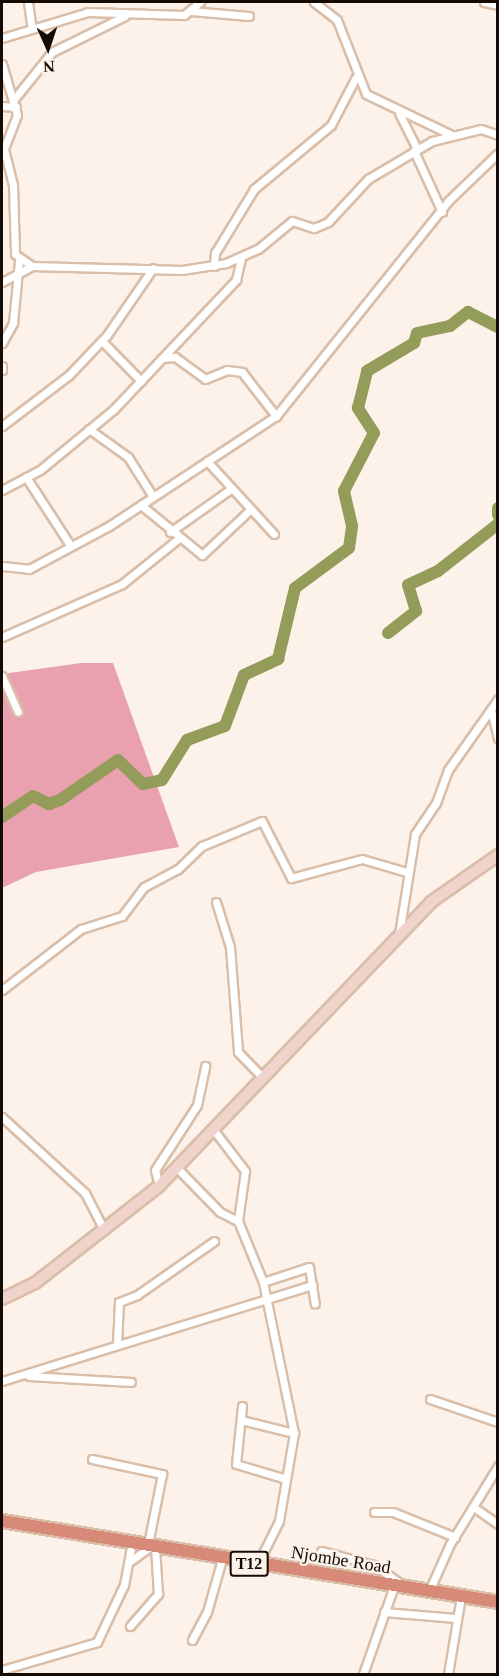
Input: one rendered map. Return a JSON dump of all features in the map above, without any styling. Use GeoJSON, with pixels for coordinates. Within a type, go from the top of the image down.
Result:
{"type":"FeatureCollection","features":[{"type":"Feature","properties":{"kind":"highway","name":"Njombe Road"},"geometry":{"type":"LineString","coordinates":[[2,1521],[256,1565],[498,1602]]}},
{"type":"Feature","properties":{"kind":"main road"},"geometry":{"type":"LineString","coordinates":[[2,1299],[34,1283],[104,1230],[178,1169],[213,1129],[432,902],[498,855]]}},
{"type":"Feature","properties":{"kind":"street"},"geometry":{"type":"LineString","coordinates":[[28,2],[32,29]]}},
{"type":"Feature","properties":{"kind":"street"},"geometry":{"type":"LineString","coordinates":[[191,11],[200,2]]}},
{"type":"Feature","properties":{"kind":"street"},"geometry":{"type":"LineString","coordinates":[[314,2],[338,20],[356,77],[374,102],[450,134]]}},
{"type":"Feature","properties":{"kind":"street"},"geometry":{"type":"LineString","coordinates":[[484,2],[498,5]]}},
{"type":"Feature","properties":{"kind":"street"},"geometry":{"type":"LineString","coordinates":[[2,38],[88,12],[125,16],[191,11],[249,16]]}},
{"type":"Feature","properties":{"kind":"street"},"geometry":{"type":"LineString","coordinates":[[15,98],[52,52],[125,16]]}},
{"type":"Feature","properties":{"kind":"street"},"geometry":{"type":"LineString","coordinates":[[2,64],[15,98],[16,107],[2,162]]}},
{"type":"Feature","properties":{"kind":"street"},"geometry":{"type":"LineString","coordinates":[[213,266],[215,253],[254,189],[331,125],[356,77]]}},
{"type":"Feature","properties":{"kind":"street"},"geometry":{"type":"LineString","coordinates":[[345,99],[362,88]]}},
{"type":"Feature","properties":{"kind":"street"},"geometry":{"type":"LineString","coordinates":[[2,106],[16,107]]}},
{"type":"Feature","properties":{"kind":"street"},"geometry":{"type":"LineString","coordinates":[[399,113],[442,212]]}},
{"type":"Feature","properties":{"kind":"street"},"geometry":{"type":"LineString","coordinates":[[19,261],[32,266],[153,268],[213,266],[241,259],[292,221],[314,228],[328,222],[363,184],[416,150],[450,134],[488,129],[498,135]]}},
{"type":"Feature","properties":{"kind":"street"},"geometry":{"type":"LineString","coordinates":[[2,343],[13,323],[19,261],[13,185],[4,153]]}},
{"type":"Feature","properties":{"kind":"street"},"geometry":{"type":"LineString","coordinates":[[2,566],[29,569],[141,505],[152,495],[276,416],[442,212],[498,153]]}},
{"type":"Feature","properties":{"kind":"street"},"geometry":{"type":"LineString","coordinates":[[2,490],[26,477],[89,429],[141,381],[239,276],[241,259]]}},
{"type":"Feature","properties":{"kind":"street"},"geometry":{"type":"LineString","coordinates":[[2,282],[32,266]]}},
{"type":"Feature","properties":{"kind":"street"},"geometry":{"type":"LineString","coordinates":[[2,426],[69,375],[102,341],[130,309],[153,268]]}},
{"type":"Feature","properties":{"kind":"street"},"geometry":{"type":"LineString","coordinates":[[102,341],[141,381]]}},
{"type":"Feature","properties":{"kind":"street"},"geometry":{"type":"LineString","coordinates":[[162,358],[175,357],[205,379],[227,370],[242,372],[276,416]]}},
{"type":"Feature","properties":{"kind":"street"},"geometry":{"type":"LineString","coordinates":[[89,429],[128,457],[152,495]]}},
{"type":"Feature","properties":{"kind":"street"},"geometry":{"type":"LineString","coordinates":[[207,461],[229,490],[274,534]]}},
{"type":"Feature","properties":{"kind":"street"},"geometry":{"type":"LineString","coordinates":[[26,477],[70,545]]}},
{"type":"Feature","properties":{"kind":"street"},"geometry":{"type":"LineString","coordinates":[[170,532],[229,490]]}},
{"type":"Feature","properties":{"kind":"street"},"geometry":{"type":"LineString","coordinates":[[141,505],[178,539],[202,555],[250,510]]}},
{"type":"Feature","properties":{"kind":"street"},"geometry":{"type":"LineString","coordinates":[[2,638],[127,581],[178,539]]}},
{"type":"Feature","properties":{"kind":"street"},"geometry":{"type":"LineString","coordinates":[[2,676],[18,712]]}},
{"type":"Feature","properties":{"kind":"street"},"geometry":{"type":"LineString","coordinates":[[398,936],[414,834],[436,803],[448,770],[498,699]]}},
{"type":"Feature","properties":{"kind":"street"},"geometry":{"type":"LineString","coordinates":[[491,710],[498,738]]}},
{"type":"Feature","properties":{"kind":"street"},"geometry":{"type":"LineString","coordinates":[[2,990],[81,929],[122,916],[144,887],[178,869],[202,846],[262,821],[291,878],[362,859],[407,872]]}},
{"type":"Feature","properties":{"kind":"street"},"geometry":{"type":"LineString","coordinates":[[216,902],[230,947],[238,1052],[262,1078]]}},
{"type":"Feature","properties":{"kind":"street"},"geometry":{"type":"LineString","coordinates":[[159,1186],[155,1170],[197,1105],[205,1066]]}},
{"type":"Feature","properties":{"kind":"street"},"geometry":{"type":"LineString","coordinates":[[2,1117],[85,1193],[104,1230]]}},
{"type":"Feature","properties":{"kind":"street"},"geometry":{"type":"LineString","coordinates":[[213,1129],[245,1171],[238,1221],[263,1282],[294,1433],[275,1532],[256,1565]]}},
{"type":"Feature","properties":{"kind":"street"},"geometry":{"type":"LineString","coordinates":[[178,1169],[220,1212],[238,1221]]}},
{"type":"Feature","properties":{"kind":"street"},"geometry":{"type":"LineString","coordinates":[[117,1344],[119,1302],[137,1295],[214,1241]]}},
{"type":"Feature","properties":{"kind":"street"},"geometry":{"type":"LineString","coordinates":[[263,1282],[309,1267],[315,1304]]}},
{"type":"Feature","properties":{"kind":"street"},"geometry":{"type":"LineString","coordinates":[[2,1381],[26,1376],[117,1344],[312,1285]]}},
{"type":"Feature","properties":{"kind":"street"},"geometry":{"type":"LineString","coordinates":[[26,1376],[131,1382]]}},
{"type":"Feature","properties":{"kind":"street"},"geometry":{"type":"LineString","coordinates":[[430,1399],[498,1422]]}},
{"type":"Feature","properties":{"kind":"street"},"geometry":{"type":"LineString","coordinates":[[242,1406],[236,1464],[286,1479]]}},
{"type":"Feature","properties":{"kind":"street"},"geometry":{"type":"LineString","coordinates":[[241,1420],[294,1433]]}},
{"type":"Feature","properties":{"kind":"street"},"geometry":{"type":"LineString","coordinates":[[2,1670],[97,1642],[132,1560],[145,1554],[144,1544],[158,1513],[162,1474],[92,1460]]}},
{"type":"Feature","properties":{"kind":"street"},"geometry":{"type":"LineString","coordinates":[[429,1591],[454,1537],[475,1508],[498,1466]]}},
{"type":"Feature","properties":{"kind":"street"},"geometry":{"type":"LineString","coordinates":[[475,1508],[498,1524]]}},
{"type":"Feature","properties":{"kind":"street"},"geometry":{"type":"LineString","coordinates":[[374,1512],[393,1512],[454,1537]]}},
{"type":"Feature","properties":{"kind":"street"},"geometry":{"type":"LineString","coordinates":[[132,1560],[127,1553],[144,1544]]}},
{"type":"Feature","properties":{"kind":"street"},"geometry":{"type":"LineString","coordinates":[[130,1626],[158,1594],[144,1544]]}},
{"type":"Feature","properties":{"kind":"street"},"geometry":{"type":"LineString","coordinates":[[321,1551],[374,1565],[408,1588]]}},
{"type":"Feature","properties":{"kind":"street"},"geometry":{"type":"LineString","coordinates":[[192,1640],[222,1559]]}},
{"type":"Feature","properties":{"kind":"street"},"geometry":{"type":"LineString","coordinates":[[363,1674],[394,1586]]}},
{"type":"Feature","properties":{"kind":"street"},"geometry":{"type":"LineString","coordinates":[[448,1674],[461,1596]]}},
{"type":"Feature","properties":{"kind":"street"},"geometry":{"type":"LineString","coordinates":[[384,1612],[456,1618]]}},
{"type":"Feature","properties":{"kind":"shaded area"},"geometry":{"type":"Polygon","coordinates":[[[81,663],[113,663],[179,847],[36,872],[2,888],[2,674],[81,663]]]}},
{"type":"Feature","properties":{"kind":"waterway"},"geometry":{"type":"LineString","coordinates":[[2,817],[33,796],[49,804],[60,800],[118,760],[143,784],[162,780],[187,740],[225,726],[244,675],[278,659],[295,588],[349,548],[352,526],[344,491],[374,433],[358,408],[367,371],[414,343],[417,333],[450,326],[468,312],[498,327]]}},
{"type":"Feature","properties":{"kind":"waterway"},"geometry":{"type":"LineString","coordinates":[[498,508],[498,515]]}},
{"type":"Feature","properties":{"kind":"waterway"},"geometry":{"type":"LineString","coordinates":[[388,633],[416,611],[408,585],[438,571],[498,524]]}}]}
